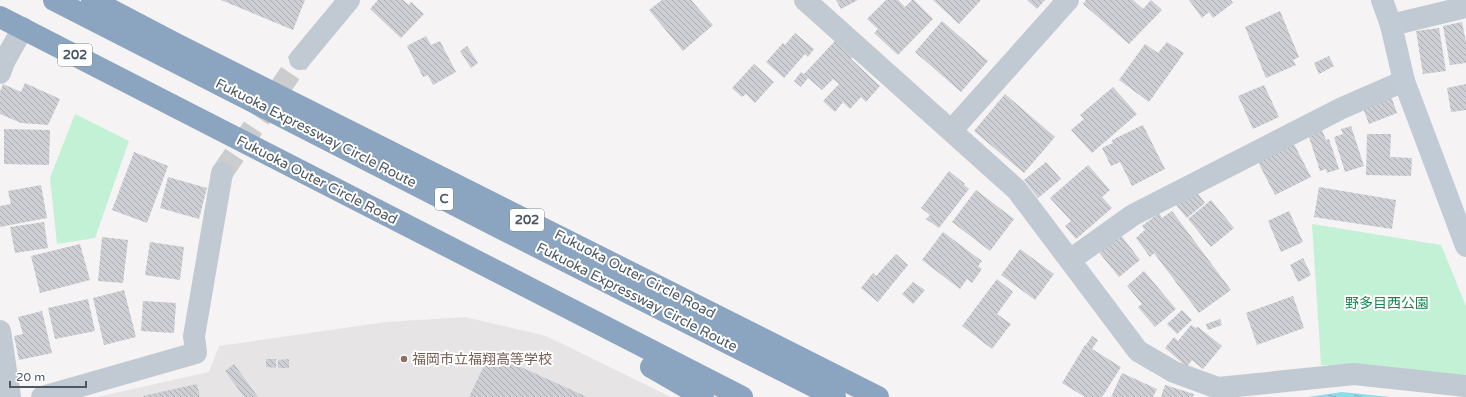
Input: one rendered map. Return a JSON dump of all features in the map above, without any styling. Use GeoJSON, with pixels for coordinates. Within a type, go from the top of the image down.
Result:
{"type":"FeatureCollection","features":[{"type":"Feature","properties":{"kind":"highway","name":"Fukuoka Expressway Circle Route"},"geometry":{"type":"LineString","coordinates":[[54,0],[511,234],[835,397]]}},
{"type":"Feature","properties":{"kind":"highway","name":"Fukuoka Outer Circle Road"},"geometry":{"type":"LineString","coordinates":[[92,0],[176,44],[878,397]]}},
{"type":"Feature","properties":{"kind":"highway","name":"Fukuoka Outer Circle Road"},"geometry":{"type":"LineString","coordinates":[[0,16],[740,397]]}},
{"type":"Feature","properties":{"kind":"highway"},"geometry":{"type":"LineString","coordinates":[[0,20],[484,264],[740,397]]}},
{"type":"Feature","properties":{"kind":"highway"},"geometry":{"type":"LineString","coordinates":[[484,264],[598,337],[703,397]]}},
{"type":"Feature","properties":{"kind":"highway"},"geometry":{"type":"LineString","coordinates":[[808,383],[840,397]]}},
{"type":"Feature","properties":{"kind":"street"},"geometry":{"type":"LineString","coordinates":[[300,58],[349,0]]}},
{"type":"Feature","properties":{"kind":"street"},"geometry":{"type":"LineString","coordinates":[[805,0],[1017,190],[1138,351],[1174,372],[1218,388],[1354,374],[1466,386]]}},
{"type":"Feature","properties":{"kind":"street"},"geometry":{"type":"LineString","coordinates":[[951,131],[1068,0]]}},
{"type":"Feature","properties":{"kind":"street"},"geometry":{"type":"LineString","coordinates":[[1382,0],[1391,25],[1404,81],[1466,246]]}},
{"type":"Feature","properties":{"kind":"street"},"geometry":{"type":"LineString","coordinates":[[1391,25],[1466,7]]}},
{"type":"Feature","properties":{"kind":"street"},"geometry":{"type":"LineString","coordinates":[[0,73],[4,62],[22,28]]}},
{"type":"Feature","properties":{"kind":"street"},"geometry":{"type":"LineString","coordinates":[[1070,260],[1133,215],[1342,108],[1404,81]]}},
{"type":"Feature","properties":{"kind":"street"},"geometry":{"type":"LineString","coordinates":[[42,397],[196,353],[194,336],[222,173]]}},
{"type":"Feature","properties":{"kind":"street"},"geometry":{"type":"LineString","coordinates":[[0,331],[10,397]]}},
{"type":"Feature","properties":{"kind":"shaded area","name":"福岡市立福翔高等学校"},"geometry":{"type":"Polygon","coordinates":[[[465,317],[546,336],[671,397],[97,397],[209,372],[219,346],[386,322],[465,317]]]}},
{"type":"Feature","properties":{"kind":"green space"},"geometry":{"type":"Polygon","coordinates":[[[75,114],[129,141],[95,238],[57,244],[50,178],[75,114]]]}},
{"type":"Feature","properties":{"kind":"green space","name":"野多目西公園"},"geometry":{"type":"Polygon","coordinates":[[[1312,224],[1441,245],[1466,306],[1466,375],[1321,365],[1312,224]]]}},
{"type":"Feature","properties":{"kind":"water"},"geometry":{"type":"Polygon","coordinates":[[[1342,392],[1390,397],[1308,397],[1342,392]]]}},
{"type":"Feature","properties":{"kind":"building"},"geometry":{"type":"Polygon","coordinates":[[[221,0],[305,0],[293,30],[221,0]]]}},
{"type":"Feature","properties":{"kind":"building"},"geometry":{"type":"Polygon","coordinates":[[[378,0],[403,0],[409,5],[411,2],[424,14],[401,38],[370,9],[378,0]]]}},
{"type":"Feature","properties":{"kind":"building"},"geometry":{"type":"Polygon","coordinates":[[[662,0],[691,0],[713,25],[683,51],[649,10],[662,0]]]}},
{"type":"Feature","properties":{"kind":"building"},"geometry":{"type":"Polygon","coordinates":[[[836,0],[858,0],[841,9],[836,0]]]}},
{"type":"Feature","properties":{"kind":"building"},"geometry":{"type":"Polygon","coordinates":[[[886,0],[898,0],[905,7],[912,0],[914,0],[933,19],[898,55],[874,33],[878,29],[867,19],[886,0]]]}},
{"type":"Feature","properties":{"kind":"building"},"geometry":{"type":"Polygon","coordinates":[[[933,0],[981,0],[959,24],[933,0]]]}},
{"type":"Feature","properties":{"kind":"building"},"geometry":{"type":"Polygon","coordinates":[[[1027,0],[1045,0],[1037,9],[1027,0]]]}},
{"type":"Feature","properties":{"kind":"building"},"geometry":{"type":"Polygon","coordinates":[[[1086,0],[1133,0],[1143,9],[1151,0],[1162,10],[1129,44],[1083,4],[1086,0]]]}},
{"type":"Feature","properties":{"kind":"building"},"geometry":{"type":"Polygon","coordinates":[[[1189,0],[1231,0],[1233,3],[1213,18],[1209,12],[1202,18],[1189,0]]]}},
{"type":"Feature","properties":{"kind":"building"},"geometry":{"type":"Polygon","coordinates":[[[1280,11],[1299,57],[1293,60],[1296,65],[1266,78],[1245,27],[1280,11]]]}},
{"type":"Feature","properties":{"kind":"building"},"geometry":{"type":"Polygon","coordinates":[[[942,21],[988,61],[961,92],[915,52],[942,21]]]}},
{"type":"Feature","properties":{"kind":"building"},"geometry":{"type":"Polygon","coordinates":[[[1462,22],[1466,42],[1466,63],[1450,65],[1443,26],[1462,22]]]}},
{"type":"Feature","properties":{"kind":"building"},"geometry":{"type":"Polygon","coordinates":[[[1439,28],[1446,71],[1423,74],[1416,31],[1439,28]]]}},
{"type":"Feature","properties":{"kind":"building"},"geometry":{"type":"Polygon","coordinates":[[[795,33],[814,49],[808,57],[805,54],[784,78],[766,62],[783,43],[785,45],[795,33]]]}},
{"type":"Feature","properties":{"kind":"building"},"geometry":{"type":"Polygon","coordinates":[[[426,36],[431,45],[440,41],[456,72],[433,85],[428,75],[423,77],[407,46],[426,36]]]}},
{"type":"Feature","properties":{"kind":"building"},"geometry":{"type":"Polygon","coordinates":[[[835,41],[853,57],[851,59],[880,86],[866,102],[861,97],[850,109],[843,102],[835,112],[823,101],[839,84],[833,79],[822,90],[808,78],[801,87],[794,81],[801,72],[804,74],[835,41]]]}},
{"type":"Feature","properties":{"kind":"building"},"geometry":{"type":"Polygon","coordinates":[[[1167,42],[1184,53],[1149,102],[1119,80],[1145,44],[1158,53],[1167,42]]]}},
{"type":"Feature","properties":{"kind":"building"},"geometry":{"type":"Polygon","coordinates":[[[467,46],[478,63],[471,68],[460,51],[467,46]]]}},
{"type":"Feature","properties":{"kind":"building"},"geometry":{"type":"Polygon","coordinates":[[[1329,56],[1334,66],[1319,74],[1314,63],[1329,56]]]}},
{"type":"Feature","properties":{"kind":"building"},"geometry":{"type":"Polygon","coordinates":[[[754,64],[774,82],[755,103],[746,94],[742,97],[732,88],[754,64]]]}},
{"type":"Feature","properties":{"kind":"building"},"geometry":{"type":"Polygon","coordinates":[[[25,83],[60,99],[48,125],[21,123],[0,114],[0,92],[3,84],[21,92],[25,83]]]}},
{"type":"Feature","properties":{"kind":"building"},"geometry":{"type":"Polygon","coordinates":[[[1466,84],[1466,110],[1451,112],[1447,88],[1466,84]]]}},
{"type":"Feature","properties":{"kind":"building"},"geometry":{"type":"Polygon","coordinates":[[[1264,85],[1279,117],[1253,129],[1238,96],[1264,85]]]}},
{"type":"Feature","properties":{"kind":"building"},"geometry":{"type":"Polygon","coordinates":[[[1113,87],[1137,114],[1092,153],[1071,130],[1084,119],[1080,115],[1113,87]]]}},
{"type":"Feature","properties":{"kind":"building"},"geometry":{"type":"Polygon","coordinates":[[[1005,94],[1055,137],[1024,173],[974,131],[1005,94]]]}},
{"type":"Feature","properties":{"kind":"building"},"geometry":{"type":"Polygon","coordinates":[[[1391,96],[1397,113],[1369,124],[1363,108],[1391,96]]]}},
{"type":"Feature","properties":{"kind":"building"},"geometry":{"type":"Polygon","coordinates":[[[1143,125],[1165,169],[1132,186],[1120,162],[1111,166],[1102,148],[1113,143],[1112,140],[1143,125]]]}},
{"type":"Feature","properties":{"kind":"building"},"geometry":{"type":"Polygon","coordinates":[[[1351,126],[1364,166],[1345,172],[1334,137],[1343,134],[1341,129],[1351,126]]]}},
{"type":"Feature","properties":{"kind":"building"},"geometry":{"type":"Polygon","coordinates":[[[4,129],[50,130],[49,165],[4,164],[4,129]]]}},
{"type":"Feature","properties":{"kind":"building"},"geometry":{"type":"Polygon","coordinates":[[[1322,130],[1326,140],[1329,139],[1339,169],[1327,173],[1326,169],[1320,171],[1308,134],[1322,130]]]}},
{"type":"Feature","properties":{"kind":"building"},"geometry":{"type":"Polygon","coordinates":[[[1367,134],[1391,134],[1390,157],[1412,158],[1411,176],[1366,175],[1367,134]]]}},
{"type":"Feature","properties":{"kind":"building"},"geometry":{"type":"Polygon","coordinates":[[[1294,144],[1311,177],[1275,195],[1258,162],[1294,144]]]}},
{"type":"Feature","properties":{"kind":"building"},"geometry":{"type":"Polygon","coordinates":[[[134,152],[168,166],[147,223],[112,210],[134,152]]]}},
{"type":"Feature","properties":{"kind":"building"},"geometry":{"type":"Polygon","coordinates":[[[1046,162],[1061,179],[1038,198],[1024,180],[1046,162]]]}},
{"type":"Feature","properties":{"kind":"building"},"geometry":{"type":"Polygon","coordinates":[[[1088,165],[1110,190],[1102,197],[1112,208],[1076,239],[1065,226],[1071,221],[1050,198],[1088,165]]]}},
{"type":"Feature","properties":{"kind":"building"},"geometry":{"type":"Polygon","coordinates":[[[949,171],[969,189],[939,228],[926,219],[930,215],[921,208],[949,171]]]}},
{"type":"Feature","properties":{"kind":"building"},"geometry":{"type":"Polygon","coordinates":[[[168,177],[207,188],[199,219],[160,208],[168,177]]]}},
{"type":"Feature","properties":{"kind":"building"},"geometry":{"type":"Polygon","coordinates":[[[41,185],[47,218],[0,227],[0,206],[11,204],[8,191],[41,185]]]}},
{"type":"Feature","properties":{"kind":"building"},"geometry":{"type":"Polygon","coordinates":[[[1319,187],[1396,200],[1392,229],[1314,217],[1319,187]]]}},
{"type":"Feature","properties":{"kind":"building"},"geometry":{"type":"Polygon","coordinates":[[[976,190],[1014,219],[990,251],[952,222],[976,190]]]}},
{"type":"Feature","properties":{"kind":"building"},"geometry":{"type":"Polygon","coordinates":[[[1195,190],[1205,203],[1187,218],[1176,205],[1195,190]]]}},
{"type":"Feature","properties":{"kind":"building"},"geometry":{"type":"Polygon","coordinates":[[[1211,200],[1234,228],[1211,247],[1188,219],[1211,200]]]}},
{"type":"Feature","properties":{"kind":"building"},"geometry":{"type":"Polygon","coordinates":[[[1172,211],[1231,290],[1199,313],[1154,253],[1150,257],[1136,238],[1145,230],[1142,226],[1159,213],[1162,218],[1172,211]]]}},
{"type":"Feature","properties":{"kind":"building"},"geometry":{"type":"Polygon","coordinates":[[[1289,211],[1303,242],[1281,252],[1268,221],[1289,211]]]}},
{"type":"Feature","properties":{"kind":"building"},"geometry":{"type":"Polygon","coordinates":[[[44,222],[48,248],[15,253],[10,227],[44,222]]]}},
{"type":"Feature","properties":{"kind":"building"},"geometry":{"type":"Polygon","coordinates":[[[943,232],[982,261],[978,266],[982,269],[972,283],[967,279],[960,289],[922,260],[943,232]]]}},
{"type":"Feature","properties":{"kind":"building"},"geometry":{"type":"Polygon","coordinates":[[[1120,234],[1140,260],[1119,277],[1098,251],[1120,234]]]}},
{"type":"Feature","properties":{"kind":"building"},"geometry":{"type":"Polygon","coordinates":[[[102,237],[128,240],[123,283],[98,281],[102,237]]]}},
{"type":"Feature","properties":{"kind":"building"},"geometry":{"type":"Polygon","coordinates":[[[150,242],[184,247],[180,280],[145,275],[150,242]]]}},
{"type":"Feature","properties":{"kind":"building"},"geometry":{"type":"Polygon","coordinates":[[[80,244],[90,280],[40,293],[31,256],[80,244]]]}},
{"type":"Feature","properties":{"kind":"building"},"geometry":{"type":"Polygon","coordinates":[[[1020,249],[1054,274],[1035,300],[1001,275],[1020,249]]]}},
{"type":"Feature","properties":{"kind":"building"},"geometry":{"type":"Polygon","coordinates":[[[896,254],[908,265],[878,302],[861,288],[873,273],[876,276],[896,254]]]}},
{"type":"Feature","properties":{"kind":"building"},"geometry":{"type":"Polygon","coordinates":[[[1303,258],[1311,275],[1298,282],[1290,265],[1303,258]]]}},
{"type":"Feature","properties":{"kind":"building"},"geometry":{"type":"Polygon","coordinates":[[[1144,271],[1176,309],[1155,327],[1138,307],[1142,304],[1127,286],[1144,271]]]}},
{"type":"Feature","properties":{"kind":"building"},"geometry":{"type":"Polygon","coordinates":[[[997,279],[1013,292],[997,314],[1011,324],[992,349],[962,326],[997,279]]]}},
{"type":"Feature","properties":{"kind":"building"},"geometry":{"type":"Polygon","coordinates":[[[913,282],[925,290],[913,304],[902,294],[913,282]]]}},
{"type":"Feature","properties":{"kind":"building"},"geometry":{"type":"Polygon","coordinates":[[[124,290],[136,337],[104,345],[93,298],[124,290]]]}},
{"type":"Feature","properties":{"kind":"building"},"geometry":{"type":"Polygon","coordinates":[[[1293,296],[1304,328],[1257,345],[1246,313],[1293,296]]]}},
{"type":"Feature","properties":{"kind":"building"},"geometry":{"type":"Polygon","coordinates":[[[88,299],[95,331],[55,339],[48,308],[88,299]]]}},
{"type":"Feature","properties":{"kind":"building"},"geometry":{"type":"Polygon","coordinates":[[[143,301],[176,303],[174,333],[141,331],[143,301]]]}},
{"type":"Feature","properties":{"kind":"building"},"geometry":{"type":"Polygon","coordinates":[[[1182,310],[1192,320],[1177,334],[1167,324],[1182,310]]]}},
{"type":"Feature","properties":{"kind":"building"},"geometry":{"type":"Polygon","coordinates":[[[42,311],[52,353],[19,360],[14,336],[23,334],[18,317],[42,311]]]}},
{"type":"Feature","properties":{"kind":"building"},"geometry":{"type":"Polygon","coordinates":[[[1220,319],[1222,325],[1208,330],[1206,324],[1220,319]]]}},
{"type":"Feature","properties":{"kind":"building"},"geometry":{"type":"Polygon","coordinates":[[[1191,325],[1196,328],[1198,327],[1222,346],[1203,369],[1192,360],[1187,367],[1165,348],[1174,337],[1178,341],[1191,325]]]}},
{"type":"Feature","properties":{"kind":"building"},"geometry":{"type":"Polygon","coordinates":[[[1092,336],[1098,340],[1092,349],[1121,367],[1102,397],[1085,397],[1062,383],[1085,345],[1090,348],[1086,345],[1092,336]]]}},
{"type":"Feature","properties":{"kind":"building"},"geometry":{"type":"Polygon","coordinates":[[[490,353],[587,397],[469,397],[490,353]]]}},
{"type":"Feature","properties":{"kind":"building"},"geometry":{"type":"Polygon","coordinates":[[[266,359],[276,359],[276,368],[266,367],[266,359]]]}},
{"type":"Feature","properties":{"kind":"building"},"geometry":{"type":"Polygon","coordinates":[[[289,359],[289,368],[278,368],[278,360],[289,359]]]}},
{"type":"Feature","properties":{"kind":"building"},"geometry":{"type":"Polygon","coordinates":[[[234,364],[258,397],[244,397],[225,371],[234,364]]]}},
{"type":"Feature","properties":{"kind":"building"},"geometry":{"type":"Polygon","coordinates":[[[1122,373],[1157,389],[1153,397],[1111,397],[1122,373]]]}},
{"type":"Feature","properties":{"kind":"building"},"geometry":{"type":"Polygon","coordinates":[[[197,384],[200,397],[143,397],[143,396],[197,384]]]}},
{"type":"Feature","properties":{"kind":"building"},"geometry":{"type":"Polygon","coordinates":[[[1165,385],[1194,394],[1193,397],[1161,397],[1165,385]]]}},
{"type":"Feature","properties":{"kind":"tunnel"},"geometry":{"type":"LineString","coordinates":[[222,173],[300,59]]}},
{"type":"Feature","properties":{"kind":"place","name":"福岡市立福翔高等学校"},"geometry":{"type":"Point","coordinates":[404,359]}}]}
